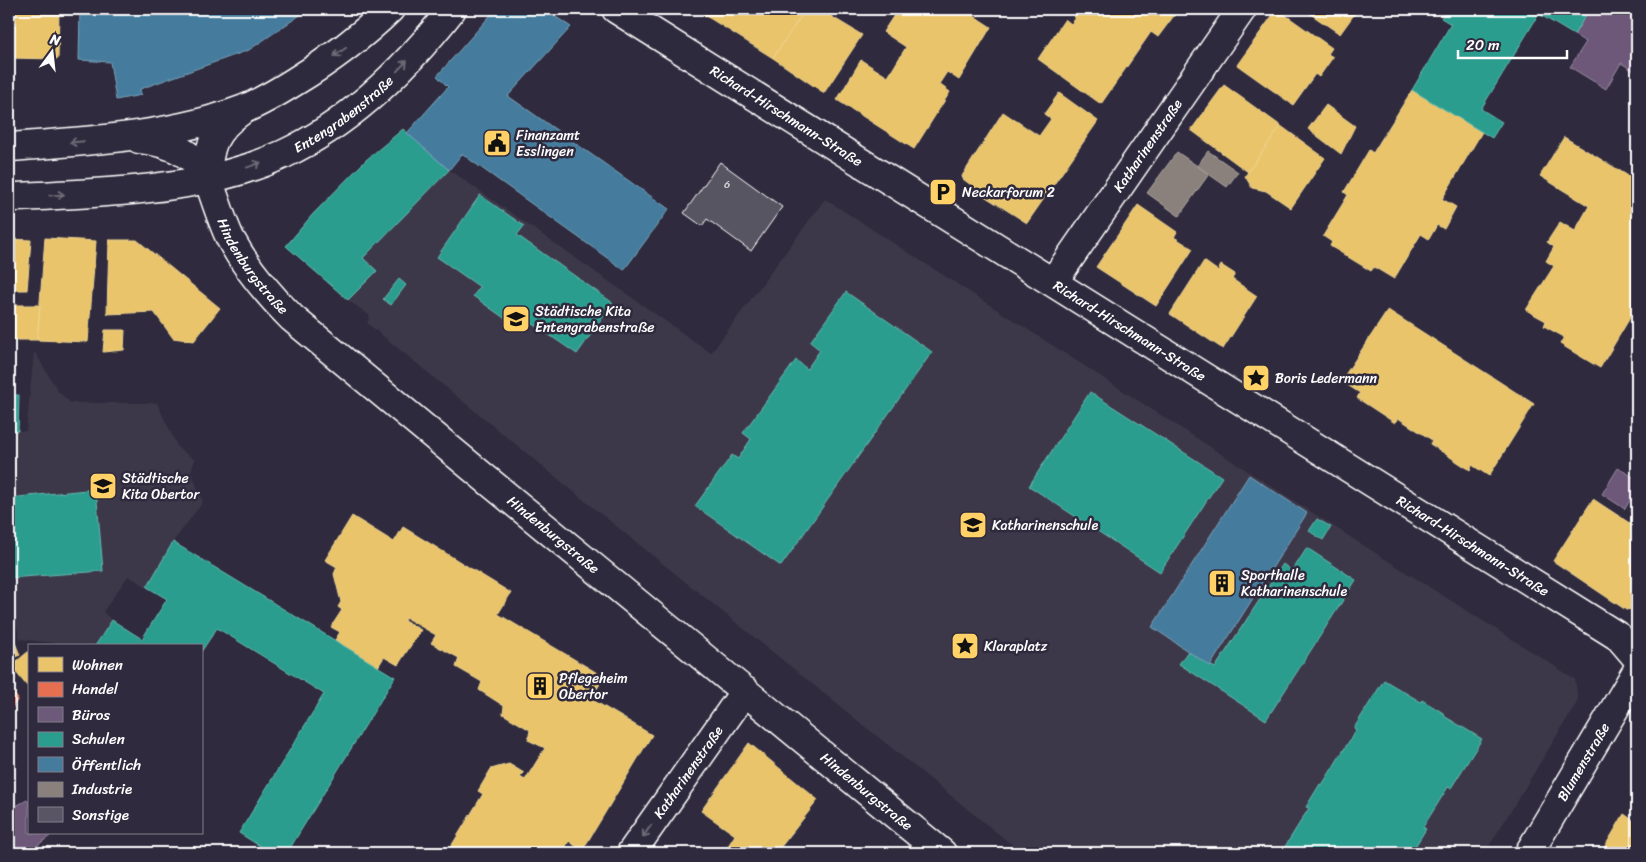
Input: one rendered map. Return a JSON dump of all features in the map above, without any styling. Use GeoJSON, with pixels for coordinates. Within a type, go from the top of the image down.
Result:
{"type":"FeatureCollection","features":[{"type":"Feature","properties":{"kind":"street"},"geometry":{"type":"LineString","coordinates":[[9,147],[125,137],[163,131],[244,108],[273,94],[344,50],[390,9]]}},
{"type":"Feature","properties":{"kind":"street","name":"Entengrabenstraße"},"geometry":{"type":"LineString","coordinates":[[9,197],[118,192],[167,187],[208,179],[284,154],[334,125],[359,106],[423,44],[452,9]]}},
{"type":"Feature","properties":{"kind":"street","name":"Richard-Hirschmann-Straße"},"geometry":{"type":"LineString","coordinates":[[616,9],[1619,637],[1637,658]]}},
{"type":"Feature","properties":{"kind":"street","name":"Katharinenstraße"},"geometry":{"type":"LineString","coordinates":[[1053,282],[1242,9]]}},
{"type":"Feature","properties":{"kind":"street"},"geometry":{"type":"LineString","coordinates":[[208,179],[208,162],[215,137],[228,120],[244,108]]}},
{"type":"Feature","properties":{"kind":"street"},"geometry":{"type":"LineString","coordinates":[[125,137],[151,140],[171,146],[186,154],[198,164],[208,179]]}},
{"type":"Feature","properties":{"kind":"street","name":"Hindenburgstraße"},"geometry":{"type":"LineString","coordinates":[[208,179],[230,237],[243,260],[266,291],[292,318],[942,853]]}},
{"type":"Feature","properties":{"kind":"street","name":"Blumenstraße"},"geometry":{"type":"LineString","coordinates":[[1529,853],[1637,671]]}},
{"type":"Feature","properties":{"kind":"street","name":"Katharinenstraße"},"geometry":{"type":"LineString","coordinates":[[631,853],[745,691]]}},
{"type":"Feature","properties":{"kind":"shaded area","name":"Katharinenschule"},"geometry":{"type":"Polygon","coordinates":[[[403,129],[450,170],[711,353],[825,199],[1355,540],[1575,679],[1578,701],[1485,853],[1022,853],[367,323],[370,316],[348,300],[286,246],[313,214],[366,160],[403,129]]]}},
{"type":"Feature","properties":{"kind":"shaded area","name":"Städtische Kita Obertor"},"geometry":{"type":"Polygon","coordinates":[[[34,351],[58,391],[71,403],[157,403],[178,448],[195,460],[191,471],[203,502],[173,542],[147,587],[128,576],[103,612],[112,620],[96,644],[62,644],[20,639],[11,604],[9,604],[9,431],[26,431],[34,351]]]}},
{"type":"Feature","properties":{"kind":"building: Wohnen"},"geometry":{"type":"Polygon","coordinates":[[[9,9],[59,9],[58,59],[9,58],[9,9]]]}},
{"type":"Feature","properties":{"kind":"building: Wohnen"},"geometry":{"type":"Polygon","coordinates":[[[707,9],[806,9],[773,58],[703,14],[707,9]]]}},
{"type":"Feature","properties":{"kind":"building: Wohnen"},"geometry":{"type":"Polygon","coordinates":[[[806,9],[819,9],[862,35],[824,93],[773,58],[806,9]]]}},
{"type":"Feature","properties":{"kind":"building: Wohnen"},"geometry":{"type":"Polygon","coordinates":[[[898,9],[972,9],[971,14],[991,27],[959,80],[947,72],[939,84],[950,92],[914,149],[837,100],[861,60],[888,77],[906,47],[883,32],[898,9]]]}},
{"type":"Feature","properties":{"kind":"building: Wohnen"},"geometry":{"type":"Polygon","coordinates":[[[1080,9],[1179,9],[1158,37],[1151,32],[1101,104],[1038,59],[1065,19],[1071,24],[1080,9]]]}},
{"type":"Feature","properties":{"kind":"building: Wohnen"},"geometry":{"type":"Polygon","coordinates":[[[1277,9],[1332,48],[1328,54],[1333,57],[1319,77],[1315,74],[1293,105],[1237,65],[1277,9]]]}},
{"type":"Feature","properties":{"kind":"building: Wohnen"},"geometry":{"type":"Polygon","coordinates":[[[1303,9],[1358,9],[1340,34],[1303,9]]]}},
{"type":"Feature","properties":{"kind":"building: Wohnen"},"geometry":{"type":"Polygon","coordinates":[[[9,74],[13,74],[15,112],[9,113],[9,74]]]}},
{"type":"Feature","properties":{"kind":"building: Wohnen"},"geometry":{"type":"Polygon","coordinates":[[[1224,85],[1281,126],[1248,172],[1191,130],[1224,85]]]}},
{"type":"Feature","properties":{"kind":"building: Wohnen"},"geometry":{"type":"Polygon","coordinates":[[[1412,90],[1482,132],[1442,199],[1456,207],[1444,229],[1437,225],[1429,239],[1421,234],[1394,279],[1374,267],[1371,271],[1330,246],[1332,242],[1323,236],[1348,195],[1344,192],[1369,150],[1373,153],[1412,90]]]}},
{"type":"Feature","properties":{"kind":"building: Wohnen"},"geometry":{"type":"Polygon","coordinates":[[[1059,93],[1098,121],[1027,223],[970,187],[971,185],[962,176],[1003,112],[1039,136],[1051,119],[1044,114],[1059,93]]]}},
{"type":"Feature","properties":{"kind":"building: Wohnen"},"geometry":{"type":"Polygon","coordinates":[[[1326,105],[1355,126],[1341,154],[1308,129],[1326,105]]]}},
{"type":"Feature","properties":{"kind":"building: Wohnen"},"geometry":{"type":"Polygon","coordinates":[[[1281,126],[1325,158],[1291,208],[1266,191],[1252,188],[1245,176],[1281,126]]]}},
{"type":"Feature","properties":{"kind":"building: Wohnen"},"geometry":{"type":"Polygon","coordinates":[[[1564,137],[1635,180],[1637,177],[1637,306],[1600,368],[1560,344],[1564,337],[1544,326],[1546,321],[1526,310],[1554,266],[1546,261],[1554,247],[1547,242],[1560,222],[1575,231],[1589,206],[1540,176],[1564,137]]]}},
{"type":"Feature","properties":{"kind":"building: Wohnen"},"geometry":{"type":"Polygon","coordinates":[[[1138,205],[1177,232],[1174,237],[1193,249],[1156,306],[1096,267],[1138,205]]]}},
{"type":"Feature","properties":{"kind":"building: Wohnen"},"geometry":{"type":"Polygon","coordinates":[[[45,238],[96,241],[88,342],[37,340],[45,238]]]}},
{"type":"Feature","properties":{"kind":"building: Wohnen"},"geometry":{"type":"Polygon","coordinates":[[[9,239],[31,240],[27,290],[9,290],[9,239]]]}},
{"type":"Feature","properties":{"kind":"building: Wohnen"},"geometry":{"type":"Polygon","coordinates":[[[109,240],[137,240],[220,308],[194,341],[173,338],[154,312],[107,314],[109,240]]]}},
{"type":"Feature","properties":{"kind":"building: Wohnen"},"geometry":{"type":"Polygon","coordinates":[[[1204,261],[1218,271],[1221,265],[1235,274],[1232,279],[1257,296],[1223,349],[1170,314],[1204,261]]]}},
{"type":"Feature","properties":{"kind":"building: Wohnen"},"geometry":{"type":"Polygon","coordinates":[[[9,305],[40,305],[37,340],[9,340],[9,305]]]}},
{"type":"Feature","properties":{"kind":"building: Wohnen"},"geometry":{"type":"Polygon","coordinates":[[[1388,310],[1534,404],[1489,476],[1472,465],[1470,470],[1430,444],[1432,440],[1398,418],[1395,423],[1357,398],[1360,393],[1341,381],[1388,310]]]}},
{"type":"Feature","properties":{"kind":"building: Wohnen"},"geometry":{"type":"Polygon","coordinates":[[[105,330],[125,330],[124,350],[103,352],[105,330]]]}},
{"type":"Feature","properties":{"kind":"building: Wohnen"},"geometry":{"type":"Polygon","coordinates":[[[1637,399],[1637,416],[1630,411],[1637,399]]]}},
{"type":"Feature","properties":{"kind":"building: Wohnen"},"geometry":{"type":"Polygon","coordinates":[[[1593,499],[1637,528],[1637,608],[1626,610],[1553,561],[1593,499]]]}},
{"type":"Feature","properties":{"kind":"building: Wohnen","name":"Pflegeheim Obertor"},"geometry":{"type":"Polygon","coordinates":[[[352,516],[394,542],[403,527],[511,593],[498,614],[604,677],[591,699],[652,735],[582,851],[569,841],[562,853],[447,853],[483,794],[478,791],[491,769],[509,764],[524,773],[520,777],[525,780],[545,748],[528,740],[530,730],[503,714],[504,706],[479,690],[482,682],[456,667],[459,658],[431,643],[436,635],[406,618],[404,621],[421,630],[398,665],[384,657],[378,667],[335,640],[340,632],[331,627],[342,610],[338,607],[341,602],[334,574],[337,567],[325,560],[352,516]]]}},
{"type":"Feature","properties":{"kind":"building: Wohnen"},"geometry":{"type":"Polygon","coordinates":[[[11,633],[20,655],[9,659],[9,634],[11,633]]]}},
{"type":"Feature","properties":{"kind":"building: Wohnen"},"geometry":{"type":"Polygon","coordinates":[[[28,652],[27,686],[11,666],[28,652]]]}},
{"type":"Feature","properties":{"kind":"building: Wohnen"},"geometry":{"type":"Polygon","coordinates":[[[749,743],[818,800],[776,853],[739,853],[728,846],[735,835],[701,811],[749,743]]]}},
{"type":"Feature","properties":{"kind":"building: Wohnen"},"geometry":{"type":"Polygon","coordinates":[[[1624,814],[1637,823],[1637,853],[1601,853],[1624,814]]]}},
{"type":"Feature","properties":{"kind":"building: Handel"},"geometry":{"type":"Polygon","coordinates":[[[9,688],[18,699],[9,712],[9,688]]]}},
{"type":"Feature","properties":{"kind":"building: Büros"},"geometry":{"type":"Polygon","coordinates":[[[1589,9],[1637,9],[1637,73],[1621,63],[1606,89],[1570,67],[1586,42],[1574,35],[1589,9]]]}},
{"type":"Feature","properties":{"kind":"building: Büros"},"geometry":{"type":"Polygon","coordinates":[[[1618,468],[1637,479],[1637,516],[1630,511],[1635,503],[1630,500],[1625,509],[1602,494],[1618,468]]]}},
{"type":"Feature","properties":{"kind":"building: Büros"},"geometry":{"type":"Polygon","coordinates":[[[27,800],[28,834],[49,834],[50,836],[27,853],[9,853],[9,804],[12,804],[14,807],[27,800]]]}},
{"type":"Feature","properties":{"kind":"building: Schulen"},"geometry":{"type":"Polygon","coordinates":[[[1447,9],[1589,9],[1574,35],[1539,14],[1481,109],[1502,122],[1492,138],[1412,90],[1451,24],[1441,18],[1447,9]]]}},
{"type":"Feature","properties":{"kind":"building: Schulen"},"geometry":{"type":"Polygon","coordinates":[[[403,129],[449,170],[363,258],[377,271],[348,300],[286,246],[313,214],[366,160],[403,129]]]}},
{"type":"Feature","properties":{"kind":"building: Schulen"},"geometry":{"type":"Polygon","coordinates":[[[480,195],[524,226],[517,235],[613,303],[577,354],[514,311],[507,320],[473,296],[480,287],[437,257],[480,195]]]}},
{"type":"Feature","properties":{"kind":"building: Schulen"},"geometry":{"type":"Polygon","coordinates":[[[399,279],[406,285],[391,305],[383,299],[399,279]]]}},
{"type":"Feature","properties":{"kind":"building: Schulen"},"geometry":{"type":"Polygon","coordinates":[[[846,292],[932,352],[781,566],[695,506],[732,455],[738,459],[751,439],[743,433],[796,360],[807,369],[820,350],[810,342],[846,292]]]}},
{"type":"Feature","properties":{"kind":"building: Schulen","name":"Katharinenschule"},"geometry":{"type":"Polygon","coordinates":[[[1090,392],[1222,477],[1160,572],[1029,486],[1090,392]]]}},
{"type":"Feature","properties":{"kind":"building: Schulen"},"geometry":{"type":"Polygon","coordinates":[[[9,395],[19,395],[18,431],[9,431],[9,395]]]}},
{"type":"Feature","properties":{"kind":"building: Schulen","name":"Städtische Kita Obertor"},"geometry":{"type":"Polygon","coordinates":[[[96,489],[103,571],[9,578],[9,498],[96,489]]]}},
{"type":"Feature","properties":{"kind":"building: Schulen"},"geometry":{"type":"Polygon","coordinates":[[[1317,519],[1331,527],[1323,540],[1309,531],[1317,519]]]}},
{"type":"Feature","properties":{"kind":"building: Schulen"},"geometry":{"type":"Polygon","coordinates":[[[173,542],[395,677],[287,853],[271,853],[239,833],[324,694],[217,628],[202,650],[202,644],[96,644],[112,620],[142,639],[167,599],[147,587],[173,542]]]}},
{"type":"Feature","properties":{"kind":"building: Schulen"},"geometry":{"type":"Polygon","coordinates":[[[1307,548],[1356,580],[1266,720],[1179,664],[1188,651],[1215,668],[1283,564],[1292,571],[1307,548]]]}},
{"type":"Feature","properties":{"kind":"building: Schulen"},"geometry":{"type":"Polygon","coordinates":[[[1384,680],[1421,702],[1422,700],[1482,739],[1451,788],[1448,787],[1423,827],[1426,829],[1411,853],[1281,853],[1309,808],[1306,807],[1356,730],[1354,728],[1384,680]]]}},
{"type":"Feature","properties":{"kind":"building: Öffentlich"},"geometry":{"type":"Polygon","coordinates":[[[80,9],[309,9],[249,50],[140,89],[141,95],[116,100],[110,62],[79,60],[80,9]]]}},
{"type":"Feature","properties":{"kind":"building: Öffentlich","name":"Finanzamt Esslingen"},"geometry":{"type":"Polygon","coordinates":[[[496,9],[544,9],[571,27],[508,96],[669,209],[624,270],[462,154],[449,170],[407,133],[448,87],[437,76],[496,9]]]}},
{"type":"Feature","properties":{"kind":"building: Öffentlich","name":"Sporthalle Katharinenschule"},"geometry":{"type":"Polygon","coordinates":[[[1249,475],[1307,513],[1210,666],[1152,627],[1249,475]]]}},
{"type":"Feature","properties":{"kind":"building: Industrie"},"geometry":{"type":"Polygon","coordinates":[[[1208,151],[1238,172],[1227,187],[1197,166],[1208,151]]]}},
{"type":"Feature","properties":{"kind":"building: Industrie"},"geometry":{"type":"Polygon","coordinates":[[[1177,152],[1209,174],[1179,216],[1147,193],[1177,152]]]}},
{"type":"Feature","properties":{"kind":"building: Sonstige"},"geometry":{"type":"Polygon","coordinates":[[[720,162],[782,207],[751,251],[707,219],[702,226],[684,213],[720,162]]]}},
{"type":"Feature","properties":{"kind":"place","name":"Finanzamt Esslingen"},"geometry":{"type":"Point","coordinates":[497,143]}},
{"type":"Feature","properties":{"kind":"place","name":"Neckarforum 2"},"geometry":{"type":"Point","coordinates":[943,192]}},
{"type":"Feature","properties":{"kind":"place","name":"Städtische Kita Entengrabenstraße"},"geometry":{"type":"Point","coordinates":[516,319]}},
{"type":"Feature","properties":{"kind":"place","name":"Boris Ledermann"},"geometry":{"type":"Point","coordinates":[1256,378]}},
{"type":"Feature","properties":{"kind":"place","name":"Städtische Kita Obertor"},"geometry":{"type":"Point","coordinates":[103,486]}},
{"type":"Feature","properties":{"kind":"place","name":"Katharinenschule"},"geometry":{"type":"Point","coordinates":[973,525]}},
{"type":"Feature","properties":{"kind":"place","name":"Sporthalle Katharinenschule"},"geometry":{"type":"Point","coordinates":[1222,583]}},
{"type":"Feature","properties":{"kind":"place","name":"Klaraplatz"},"geometry":{"type":"Point","coordinates":[965,646]}},
{"type":"Feature","properties":{"kind":"place","name":"Pflegeheim Obertor"},"geometry":{"type":"Point","coordinates":[540,686]}}]}
